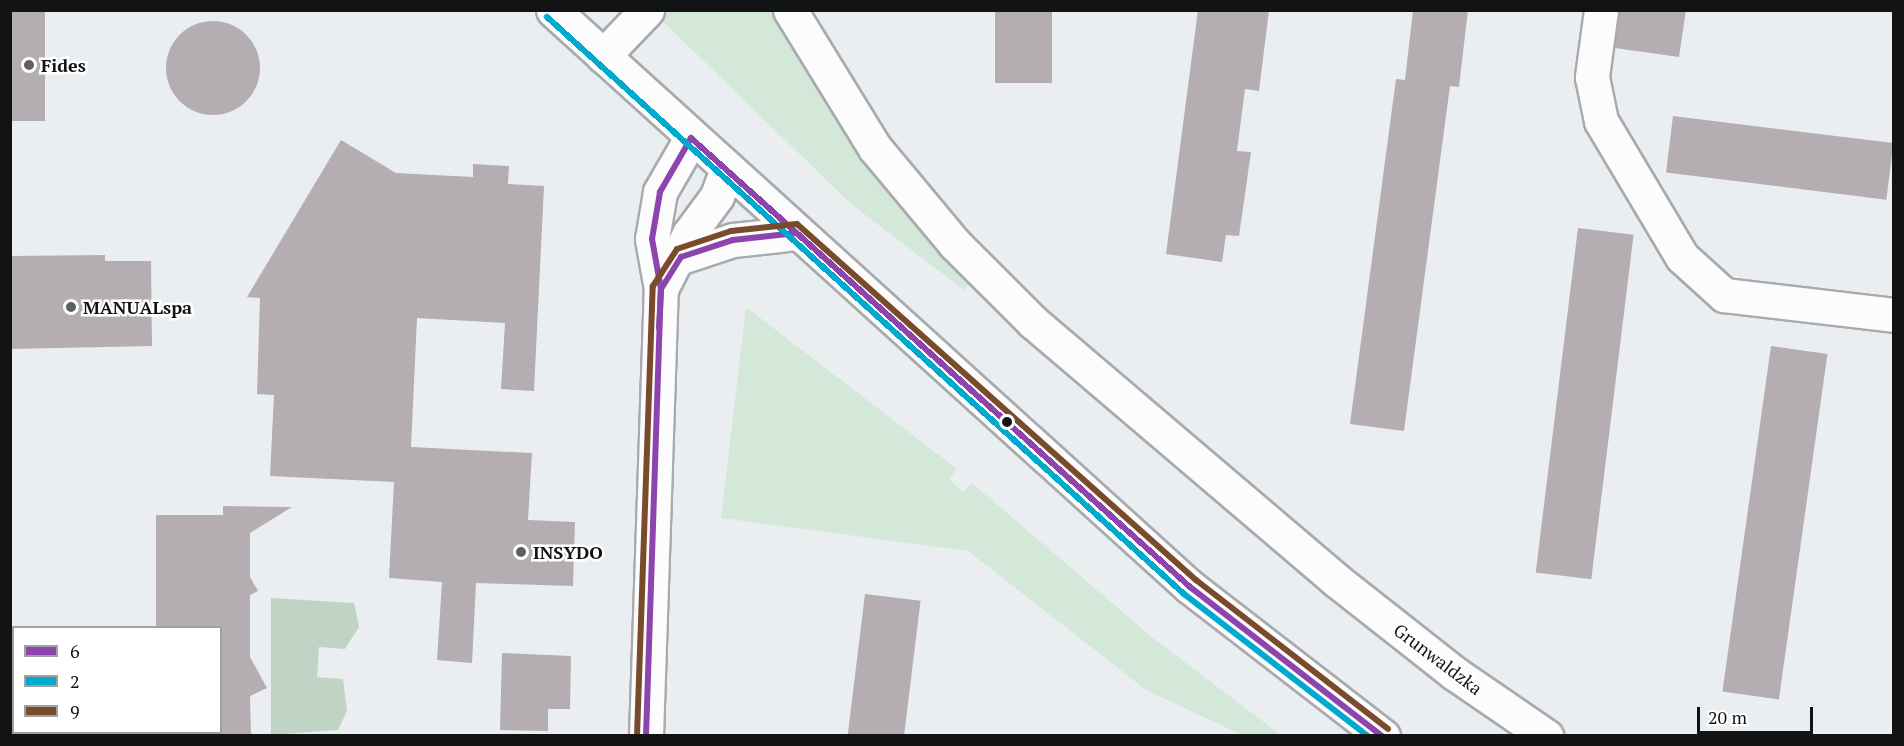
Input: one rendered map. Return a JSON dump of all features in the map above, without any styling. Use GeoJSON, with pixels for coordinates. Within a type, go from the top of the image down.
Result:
{"type":"FeatureCollection","features":[{"type":"Feature","properties":{"kind":"street"},"geometry":{"type":"LineString","coordinates":[[553,10],[691,138],[1190,587],[1383,735]]}},
{"type":"Feature","properties":{"kind":"street"},"geometry":{"type":"LineString","coordinates":[[603,56],[647,10]]}},
{"type":"Feature","properties":{"kind":"street","name":"Grunwaldzka"},"geometry":{"type":"LineString","coordinates":[[790,10],[875,148],[956,244],[1033,322],[1336,580],[1454,673],[1546,735]]}},
{"type":"Feature","properties":{"kind":"street"},"geometry":{"type":"LineString","coordinates":[[1601,10],[1592,77],[1601,122],[1682,257],[1724,295],[1893,315]]}},
{"type":"Feature","properties":{"kind":"street"},"geometry":{"type":"LineString","coordinates":[[646,735],[661,289],[652,239],[660,192],[691,138]]}},
{"type":"Feature","properties":{"kind":"street"},"geometry":{"type":"LineString","coordinates":[[661,289],[681,257],[727,168]]}},
{"type":"Feature","properties":{"kind":"street"},"geometry":{"type":"LineString","coordinates":[[681,257],[732,240],[797,233]]}},
{"type":"Feature","properties":{"kind":"green space"},"geometry":{"type":"Polygon","coordinates":[[[652,11],[790,11],[981,270],[964,290],[851,204],[652,11]]]}},
{"type":"Feature","properties":{"kind":"green space"},"geometry":{"type":"Polygon","coordinates":[[[746,307],[957,469],[949,479],[963,492],[972,483],[1153,638],[1281,735],[1242,735],[1146,690],[968,551],[721,518],[746,307]]]}},
{"type":"Feature","properties":{"kind":"green space"},"geometry":{"type":"Polygon","coordinates":[[[271,598],[354,603],[359,627],[345,649],[319,647],[317,677],[343,679],[347,711],[338,730],[271,735],[271,598]]]}},
{"type":"Feature","properties":{"kind":"building","name":"Fides"},"geometry":{"type":"Polygon","coordinates":[[[10,10],[45,10],[45,121],[10,121],[10,10]]]}},
{"type":"Feature","properties":{"kind":"building"},"geometry":{"type":"Polygon","coordinates":[[[995,10],[1052,10],[1052,83],[995,83],[995,10]]]}},
{"type":"Feature","properties":{"kind":"building"},"geometry":{"type":"Polygon","coordinates":[[[1198,10],[1269,10],[1259,91],[1245,89],[1237,151],[1251,152],[1239,236],[1226,235],[1222,262],[1166,254],[1198,10]]]}},
{"type":"Feature","properties":{"kind":"building"},"geometry":{"type":"Polygon","coordinates":[[[1413,10],[1468,10],[1459,87],[1450,86],[1404,431],[1350,424],[1396,79],[1405,80],[1413,10]]]}},
{"type":"Feature","properties":{"kind":"building"},"geometry":{"type":"Polygon","coordinates":[[[1619,10],[1686,10],[1679,57],[1615,48],[1619,10]]]}},
{"type":"Feature","properties":{"kind":"building"},"geometry":{"type":"Polygon","coordinates":[[[213,21],[231,25],[246,35],[256,50],[260,68],[256,86],[246,101],[231,111],[213,115],[195,111],[180,101],[170,86],[166,68],[170,50],[180,35],[195,25],[213,21]]]}},
{"type":"Feature","properties":{"kind":"building"},"geometry":{"type":"Polygon","coordinates":[[[1673,116],[1893,143],[1886,200],[1666,173],[1673,116]]]}},
{"type":"Feature","properties":{"kind":"building"},"geometry":{"type":"Polygon","coordinates":[[[341,140],[396,173],[473,177],[473,164],[509,166],[508,184],[544,186],[534,391],[501,389],[505,323],[417,318],[411,447],[532,453],[528,520],[575,522],[573,586],[476,583],[472,663],[437,660],[442,582],[389,578],[394,482],[270,476],[274,395],[257,394],[260,298],[247,297],[341,140]]]}},
{"type":"Feature","properties":{"kind":"building"},"geometry":{"type":"Polygon","coordinates":[[[1578,228],[1634,235],[1591,579],[1536,572],[1578,228]]]}},
{"type":"Feature","properties":{"kind":"building"},"geometry":{"type":"Polygon","coordinates":[[[105,255],[105,261],[151,261],[152,346],[10,349],[10,256],[105,255]]]}},
{"type":"Feature","properties":{"kind":"building"},"geometry":{"type":"Polygon","coordinates":[[[1771,346],[1827,354],[1779,700],[1722,692],[1771,346]]]}},
{"type":"Feature","properties":{"kind":"building"},"geometry":{"type":"Polygon","coordinates":[[[223,506],[292,507],[250,533],[250,577],[258,591],[250,595],[250,657],[267,688],[250,696],[251,735],[220,735],[222,734],[222,626],[156,626],[156,515],[223,515],[223,506]]]}},
{"type":"Feature","properties":{"kind":"building"},"geometry":{"type":"Polygon","coordinates":[[[865,594],[921,601],[904,736],[848,735],[865,594]]]}},
{"type":"Feature","properties":{"kind":"building"},"geometry":{"type":"Polygon","coordinates":[[[502,653],[571,656],[570,709],[548,709],[548,731],[500,730],[502,653]]]}},
{"type":"Feature","properties":{"kind":"transit line","name":"2"},"geometry":{"type":"LineString","coordinates":[[547,17],[1184,594],[1368,736]]}},
{"type":"Feature","properties":{"kind":"transit line","name":"6"},"geometry":{"type":"LineString","coordinates":[[646,736],[661,289],[652,239],[660,192],[691,138],[1190,587],[1382,736]]}},
{"type":"Feature","properties":{"kind":"transit line","name":"9"},"geometry":{"type":"LineString","coordinates":[[637,736],[653,286],[677,249],[731,231],[797,224],[1196,580],[1388,729]]}},
{"type":"Feature","properties":{"kind":"transit line","name":"6"},"geometry":{"type":"LineString","coordinates":[[659,328],[661,289],[681,257],[733,240],[797,233]]}},
{"type":"Feature","properties":{"kind":"place","name":"Fides"},"geometry":{"type":"Point","coordinates":[29,65]}},
{"type":"Feature","properties":{"kind":"place","name":"MANUALspa"},"geometry":{"type":"Point","coordinates":[71,307]}},
{"type":"Feature","properties":{"kind":"place","name":"INSYDO"},"geometry":{"type":"Point","coordinates":[521,552]}}]}
